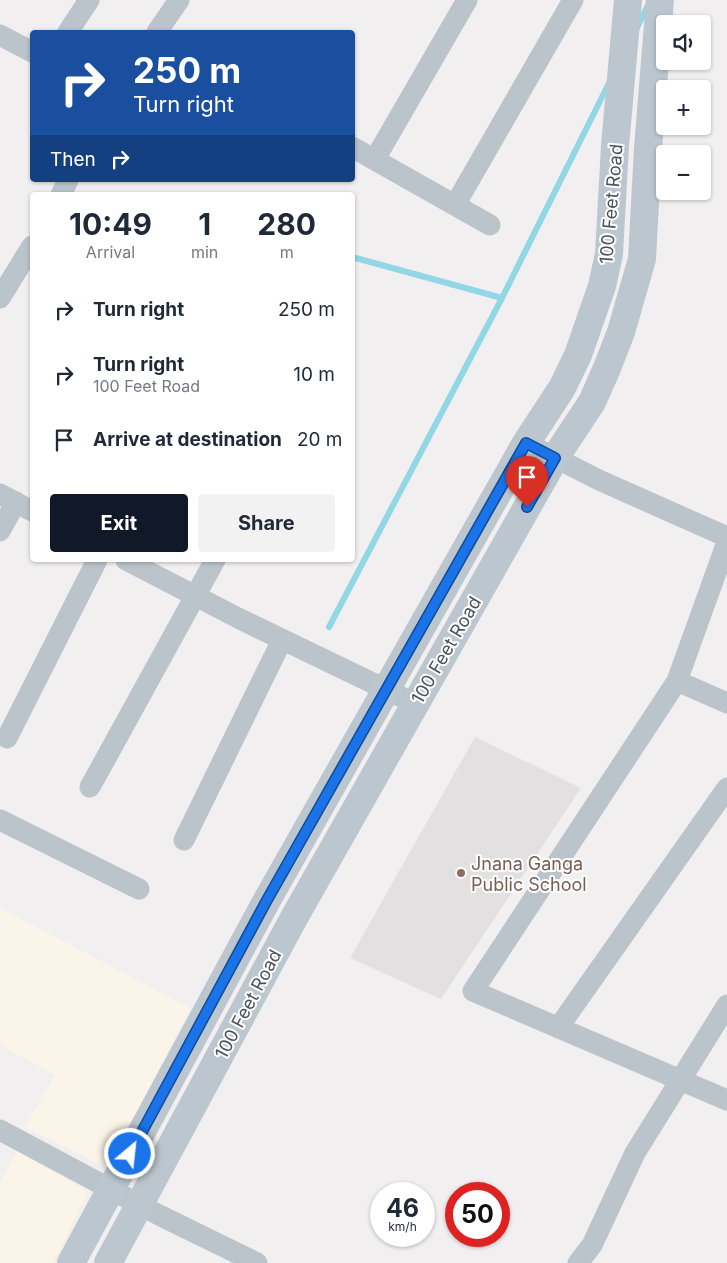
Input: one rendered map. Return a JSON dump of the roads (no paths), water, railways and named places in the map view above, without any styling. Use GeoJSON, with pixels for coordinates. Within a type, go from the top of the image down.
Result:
{"type":"FeatureCollection","features":[{"type":"Feature","properties":{"kind":"main road","name":"100 Feet Road"},"geometry":{"type":"LineString","coordinates":[[71,1263],[262,909],[526,443],[562,388],[578,355],[599,295],[609,254],[628,0]]}},
{"type":"Feature","properties":{"kind":"main road","name":"100 Feet Road"},"geometry":{"type":"LineString","coordinates":[[108,1263],[295,916],[555,458],[592,402],[607,368],[624,323],[642,259],[648,148],[660,0]]}},
{"type":"Feature","properties":{"kind":"street"},"geometry":{"type":"LineString","coordinates":[[69,30],[89,0]]}},
{"type":"Feature","properties":{"kind":"street"},"geometry":{"type":"LineString","coordinates":[[158,30],[179,0]]}},
{"type":"Feature","properties":{"kind":"street"},"geometry":{"type":"LineString","coordinates":[[375,160],[467,0]]}},
{"type":"Feature","properties":{"kind":"street"},"geometry":{"type":"LineString","coordinates":[[455,205],[573,0]]}},
{"type":"Feature","properties":{"kind":"street"},"geometry":{"type":"LineString","coordinates":[[0,35],[30,51]]}},
{"type":"Feature","properties":{"kind":"street"},"geometry":{"type":"LineString","coordinates":[[355,149],[490,225]]}},
{"type":"Feature","properties":{"kind":"street"},"geometry":{"type":"LineString","coordinates":[[0,298],[30,249]]}},
{"type":"Feature","properties":{"kind":"street"},"geometry":{"type":"LineString","coordinates":[[526,443],[599,480],[727,537]]}},
{"type":"Feature","properties":{"kind":"street"},"geometry":{"type":"LineString","coordinates":[[0,531],[16,502]]}},
{"type":"Feature","properties":{"kind":"street"},"geometry":{"type":"LineString","coordinates":[[727,542],[677,681],[473,991],[727,1100]]}},
{"type":"Feature","properties":{"kind":"street"},"geometry":{"type":"LineString","coordinates":[[6,738],[96,562]]}},
{"type":"Feature","properties":{"kind":"street"},"geometry":{"type":"LineString","coordinates":[[130,562],[282,640],[416,704]]}},
{"type":"Feature","properties":{"kind":"street"},"geometry":{"type":"LineString","coordinates":[[90,787],[214,562]]}},
{"type":"Feature","properties":{"kind":"street"},"geometry":{"type":"LineString","coordinates":[[184,840],[282,640]]}},
{"type":"Feature","properties":{"kind":"street"},"geometry":{"type":"LineString","coordinates":[[677,681],[727,703]]}},
{"type":"Feature","properties":{"kind":"street"},"geometry":{"type":"LineString","coordinates":[[558,1028],[727,788]]}},
{"type":"Feature","properties":{"kind":"street"},"geometry":{"type":"LineString","coordinates":[[0,820],[139,889]]}},
{"type":"Feature","properties":{"kind":"street"},"geometry":{"type":"LineString","coordinates":[[578,1263],[592,1245],[635,1153],[727,1005]]}},
{"type":"Feature","properties":{"kind":"street"},"geometry":{"type":"LineString","coordinates":[[0,1130],[111,1190],[256,1263]]}},
{"type":"Feature","properties":{"kind":"waterway"},"geometry":{"type":"LineString","coordinates":[[636,30],[648,5]]}},
{"type":"Feature","properties":{"kind":"waterway"},"geometry":{"type":"LineString","coordinates":[[329,627],[502,298],[609,83]]}},
{"type":"Feature","properties":{"kind":"waterway"},"geometry":{"type":"LineString","coordinates":[[355,258],[502,298]]}},
{"type":"Feature","properties":{"kind":"place","name":"Jnana Ganga Public School"},"geometry":{"type":"Point","coordinates":[461,873]}}]}
